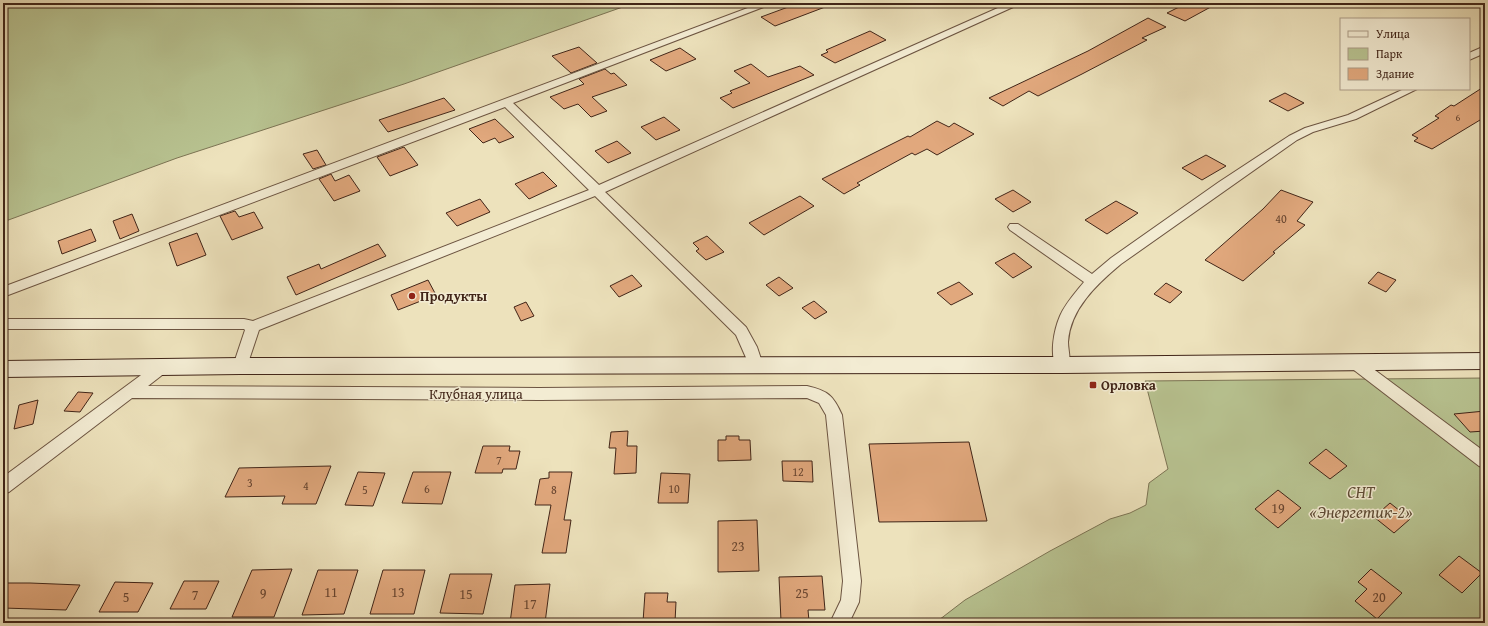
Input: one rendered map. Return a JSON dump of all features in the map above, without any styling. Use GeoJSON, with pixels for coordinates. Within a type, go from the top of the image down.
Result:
{"type":"FeatureCollection","features":[{"type":"Feature","properties":{"kind":"main road"},"geometry":{"type":"LineString","coordinates":[[3,369],[240,366],[1062,366],[1485,361]]}},
{"type":"Feature","properties":{"kind":"street"},"geometry":{"type":"LineString","coordinates":[[3,292],[769,3]]}},
{"type":"Feature","properties":{"kind":"street"},"geometry":{"type":"LineString","coordinates":[[3,324],[244,324],[253,327],[599,190],[1017,3]]}},
{"type":"Feature","properties":{"kind":"street"},"geometry":{"type":"LineString","coordinates":[[1470,56],[1485,49]]}},
{"type":"Feature","properties":{"kind":"street"},"geometry":{"type":"LineString","coordinates":[[1062,366],[1061,341],[1066,316],[1092,281],[1116,261],[1223,185],[1293,138],[1309,130],[1352,117],[1410,90]]}},
{"type":"Feature","properties":{"kind":"street"},"geometry":{"type":"LineString","coordinates":[[506,102],[599,190],[741,331],[750,347],[756,365]]}},
{"type":"Feature","properties":{"kind":"street"},"geometry":{"type":"LineString","coordinates":[[1014,227],[1092,281]]}},
{"type":"Feature","properties":{"kind":"street"},"geometry":{"type":"LineString","coordinates":[[240,366],[253,327]]}},
{"type":"Feature","properties":{"kind":"street"},"geometry":{"type":"LineString","coordinates":[[1355,363],[1485,461]]}},
{"type":"Feature","properties":{"kind":"street"},"geometry":{"type":"LineString","coordinates":[[3,488],[131,392],[160,368]]}},
{"type":"Feature","properties":{"kind":"street","name":"Клубная улица"},"geometry":{"type":"LineString","coordinates":[[131,392],[539,394],[807,392],[820,395],[829,401],[834,414],[852,581],[850,602],[839,623]]}},
{"type":"Feature","properties":{"kind":"green space"},"geometry":{"type":"Polygon","coordinates":[[[3,3],[634,3],[404,84],[177,158],[3,222],[3,3]]]}},
{"type":"Feature","properties":{"kind":"green space","name":"СНТ «Энергетик-2»"},"geometry":{"type":"Polygon","coordinates":[[[1485,378],[1485,623],[935,623],[965,600],[1050,551],[1110,519],[1130,513],[1146,505],[1149,483],[1168,469],[1145,381],[1485,378]]]}},
{"type":"Feature","properties":{"kind":"building"},"geometry":{"type":"Polygon","coordinates":[[[799,3],[833,4],[775,26],[761,17],[799,3]]]}},
{"type":"Feature","properties":{"kind":"building"},"geometry":{"type":"Polygon","coordinates":[[[1187,3],[1218,3],[1185,21],[1167,13],[1187,3]]]}},
{"type":"Feature","properties":{"kind":"building"},"geometry":{"type":"Polygon","coordinates":[[[1148,18],[1166,27],[1142,38],[1147,40],[1082,74],[1038,96],[1029,91],[1003,106],[989,98],[1088,51],[1148,18]]]}},
{"type":"Feature","properties":{"kind":"building"},"geometry":{"type":"Polygon","coordinates":[[[870,31],[886,40],[835,63],[821,55],[828,52],[826,50],[870,31]]]}},
{"type":"Feature","properties":{"kind":"building"},"geometry":{"type":"Polygon","coordinates":[[[579,47],[597,63],[571,73],[552,56],[579,47]]]}},
{"type":"Feature","properties":{"kind":"building"},"geometry":{"type":"Polygon","coordinates":[[[680,48],[696,59],[666,71],[650,60],[680,48]]]}},
{"type":"Feature","properties":{"kind":"building"},"geometry":{"type":"Polygon","coordinates":[[[751,64],[768,77],[800,66],[814,75],[733,108],[720,98],[732,93],[730,91],[750,83],[734,71],[751,64]]]}},
{"type":"Feature","properties":{"kind":"building"},"geometry":{"type":"Polygon","coordinates":[[[605,69],[611,74],[614,73],[627,85],[592,97],[607,111],[591,117],[578,104],[564,109],[550,97],[584,84],[579,79],[605,69]]]}},
{"type":"Feature","properties":{"kind":"building"},"geometry":{"type":"Polygon","coordinates":[[[1485,86],[1485,117],[1432,149],[1414,141],[1418,138],[1412,135],[1439,118],[1435,116],[1451,105],[1454,106],[1485,86]]]}},
{"type":"Feature","properties":{"kind":"building"},"geometry":{"type":"Polygon","coordinates":[[[1285,93],[1304,103],[1288,111],[1269,101],[1285,93]]]}},
{"type":"Feature","properties":{"kind":"building"},"geometry":{"type":"Polygon","coordinates":[[[444,98],[455,110],[388,132],[379,120],[444,98]]]}},
{"type":"Feature","properties":{"kind":"building"},"geometry":{"type":"Polygon","coordinates":[[[664,117],[680,130],[656,140],[641,127],[664,117]]]}},
{"type":"Feature","properties":{"kind":"building"},"geometry":{"type":"Polygon","coordinates":[[[495,119],[514,137],[499,143],[495,138],[483,143],[469,129],[495,119]]]}},
{"type":"Feature","properties":{"kind":"building"},"geometry":{"type":"Polygon","coordinates":[[[937,121],[949,127],[954,123],[974,134],[937,155],[927,149],[915,155],[912,153],[857,183],[860,185],[844,194],[822,179],[908,136],[910,137],[937,121]]]}},
{"type":"Feature","properties":{"kind":"building"},"geometry":{"type":"Polygon","coordinates":[[[617,141],[631,153],[608,163],[595,151],[617,141]]]}},
{"type":"Feature","properties":{"kind":"building"},"geometry":{"type":"Polygon","coordinates":[[[404,147],[418,165],[390,176],[377,157],[404,147]]]}},
{"type":"Feature","properties":{"kind":"building"},"geometry":{"type":"Polygon","coordinates":[[[317,150],[326,165],[313,169],[303,154],[317,150]]]}},
{"type":"Feature","properties":{"kind":"building"},"geometry":{"type":"Polygon","coordinates":[[[1206,155],[1226,166],[1202,180],[1182,168],[1206,155]]]}},
{"type":"Feature","properties":{"kind":"building"},"geometry":{"type":"Polygon","coordinates":[[[543,172],[557,186],[529,199],[515,184],[543,172]]]}},
{"type":"Feature","properties":{"kind":"building"},"geometry":{"type":"Polygon","coordinates":[[[331,174],[335,181],[349,175],[360,191],[334,201],[319,179],[331,174]]]}},
{"type":"Feature","properties":{"kind":"building"},"geometry":{"type":"Polygon","coordinates":[[[1013,190],[1031,202],[1013,212],[995,199],[1013,190]]]}},
{"type":"Feature","properties":{"kind":"building"},"geometry":{"type":"Polygon","coordinates":[[[1281,190],[1313,202],[1297,221],[1305,225],[1273,252],[1275,253],[1243,281],[1205,260],[1263,209],[1281,190]]]}},
{"type":"Feature","properties":{"kind":"building"},"geometry":{"type":"Polygon","coordinates":[[[800,196],[814,206],[764,235],[749,223],[800,196]]]}},
{"type":"Feature","properties":{"kind":"building"},"geometry":{"type":"Polygon","coordinates":[[[480,199],[490,212],[457,226],[446,213],[480,199]]]}},
{"type":"Feature","properties":{"kind":"building"},"geometry":{"type":"Polygon","coordinates":[[[1116,201],[1138,213],[1107,234],[1085,220],[1116,201]]]}},
{"type":"Feature","properties":{"kind":"building"},"geometry":{"type":"Polygon","coordinates":[[[235,211],[239,217],[254,212],[263,228],[232,240],[220,216],[235,211]]]}},
{"type":"Feature","properties":{"kind":"building"},"geometry":{"type":"Polygon","coordinates":[[[132,214],[139,231],[120,239],[113,221],[132,214]]]}},
{"type":"Feature","properties":{"kind":"building"},"geometry":{"type":"Polygon","coordinates":[[[91,229],[96,241],[62,254],[58,241],[91,229]]]}},
{"type":"Feature","properties":{"kind":"building"},"geometry":{"type":"Polygon","coordinates":[[[197,233],[206,255],[177,266],[169,243],[197,233]]]}},
{"type":"Feature","properties":{"kind":"building"},"geometry":{"type":"Polygon","coordinates":[[[707,236],[724,252],[706,260],[696,251],[699,249],[693,243],[707,236]]]}},
{"type":"Feature","properties":{"kind":"building"},"geometry":{"type":"Polygon","coordinates":[[[378,244],[386,256],[296,295],[287,277],[319,264],[321,269],[378,244]]]}},
{"type":"Feature","properties":{"kind":"building"},"geometry":{"type":"Polygon","coordinates":[[[1014,253],[1032,267],[1013,278],[995,263],[1014,253]]]}},
{"type":"Feature","properties":{"kind":"building"},"geometry":{"type":"Polygon","coordinates":[[[1378,272],[1396,280],[1386,292],[1368,283],[1378,272]]]}},
{"type":"Feature","properties":{"kind":"building"},"geometry":{"type":"Polygon","coordinates":[[[632,275],[642,286],[619,297],[610,286],[632,275]]]}},
{"type":"Feature","properties":{"kind":"building"},"geometry":{"type":"Polygon","coordinates":[[[779,277],[793,288],[779,296],[766,285],[779,277]]]}},
{"type":"Feature","properties":{"kind":"building"},"geometry":{"type":"Polygon","coordinates":[[[428,280],[436,295],[398,310],[391,295],[428,280]]]}},
{"type":"Feature","properties":{"kind":"building"},"geometry":{"type":"Polygon","coordinates":[[[959,282],[973,294],[951,305],[937,293],[959,282]]]}},
{"type":"Feature","properties":{"kind":"building"},"geometry":{"type":"Polygon","coordinates":[[[1166,283],[1182,292],[1170,303],[1154,294],[1166,283]]]}},
{"type":"Feature","properties":{"kind":"building"},"geometry":{"type":"Polygon","coordinates":[[[814,301],[827,312],[815,319],[802,308],[814,301]]]}},
{"type":"Feature","properties":{"kind":"building"},"geometry":{"type":"Polygon","coordinates":[[[526,302],[534,316],[521,321],[514,307],[526,302]]]}},
{"type":"Feature","properties":{"kind":"building"},"geometry":{"type":"Polygon","coordinates":[[[78,392],[93,393],[80,412],[64,411],[78,392]]]}},
{"type":"Feature","properties":{"kind":"building"},"geometry":{"type":"Polygon","coordinates":[[[38,400],[33,424],[14,429],[19,405],[38,400]]]}},
{"type":"Feature","properties":{"kind":"building"},"geometry":{"type":"Polygon","coordinates":[[[1485,411],[1485,431],[1470,432],[1454,414],[1485,411]]]}},
{"type":"Feature","properties":{"kind":"building"},"geometry":{"type":"Polygon","coordinates":[[[628,431],[627,446],[637,446],[636,473],[614,474],[616,448],[609,448],[611,432],[628,431]]]}},
{"type":"Feature","properties":{"kind":"building"},"geometry":{"type":"Polygon","coordinates":[[[726,436],[739,436],[739,440],[750,440],[751,460],[718,461],[718,440],[726,440],[726,436]]]}},
{"type":"Feature","properties":{"kind":"building"},"geometry":{"type":"Polygon","coordinates":[[[969,442],[987,521],[879,522],[869,444],[969,442]]]}},
{"type":"Feature","properties":{"kind":"building"},"geometry":{"type":"Polygon","coordinates":[[[483,446],[510,446],[509,451],[520,451],[516,469],[503,469],[502,473],[475,473],[483,446]]]}},
{"type":"Feature","properties":{"kind":"building"},"geometry":{"type":"Polygon","coordinates":[[[1326,449],[1347,466],[1330,479],[1309,463],[1326,449]]]}},
{"type":"Feature","properties":{"kind":"building"},"geometry":{"type":"Polygon","coordinates":[[[782,461],[812,461],[813,482],[783,481],[782,461]]]}},
{"type":"Feature","properties":{"kind":"building"},"geometry":{"type":"Polygon","coordinates":[[[331,466],[316,504],[282,504],[285,496],[225,497],[239,468],[331,466]]]}},
{"type":"Feature","properties":{"kind":"building"},"geometry":{"type":"Polygon","coordinates":[[[358,472],[385,473],[373,506],[345,505],[358,472]]]}},
{"type":"Feature","properties":{"kind":"building"},"geometry":{"type":"Polygon","coordinates":[[[413,472],[451,472],[442,504],[402,503],[413,472]]]}},
{"type":"Feature","properties":{"kind":"building"},"geometry":{"type":"Polygon","coordinates":[[[549,472],[572,472],[564,520],[571,520],[566,553],[542,553],[551,505],[535,505],[540,479],[549,478],[549,472]]]}},
{"type":"Feature","properties":{"kind":"building"},"geometry":{"type":"Polygon","coordinates":[[[661,473],[690,474],[688,503],[658,503],[661,473]]]}},
{"type":"Feature","properties":{"kind":"building"},"geometry":{"type":"Polygon","coordinates":[[[1278,490],[1301,508],[1278,528],[1255,509],[1278,490]]]}},
{"type":"Feature","properties":{"kind":"building"},"geometry":{"type":"Polygon","coordinates":[[[1390,503],[1410,519],[1394,533],[1374,517],[1390,503]]]}},
{"type":"Feature","properties":{"kind":"building"},"geometry":{"type":"Polygon","coordinates":[[[757,520],[759,571],[718,572],[718,521],[757,520]]]}},
{"type":"Feature","properties":{"kind":"building"},"geometry":{"type":"Polygon","coordinates":[[[1459,556],[1482,573],[1462,593],[1439,575],[1459,556]]]}},
{"type":"Feature","properties":{"kind":"building"},"geometry":{"type":"Polygon","coordinates":[[[292,569],[274,617],[232,617],[252,570],[292,569]]]}},
{"type":"Feature","properties":{"kind":"building"},"geometry":{"type":"Polygon","coordinates":[[[1371,569],[1402,593],[1377,619],[1355,601],[1367,589],[1358,582],[1371,569]]]}},
{"type":"Feature","properties":{"kind":"building"},"geometry":{"type":"Polygon","coordinates":[[[318,570],[358,570],[344,614],[302,615],[318,570]]]}},
{"type":"Feature","properties":{"kind":"building"},"geometry":{"type":"Polygon","coordinates":[[[383,570],[425,570],[414,614],[370,614],[383,570]]]}},
{"type":"Feature","properties":{"kind":"building"},"geometry":{"type":"Polygon","coordinates":[[[450,574],[492,574],[483,614],[440,613],[450,574]]]}},
{"type":"Feature","properties":{"kind":"building"},"geometry":{"type":"Polygon","coordinates":[[[822,576],[825,610],[808,610],[809,621],[781,621],[779,577],[822,576]]]}},
{"type":"Feature","properties":{"kind":"building"},"geometry":{"type":"Polygon","coordinates":[[[184,581],[219,581],[206,609],[170,609],[184,581]]]}},
{"type":"Feature","properties":{"kind":"building"},"geometry":{"type":"Polygon","coordinates":[[[115,582],[153,583],[138,612],[99,612],[115,582]]]}},
{"type":"Feature","properties":{"kind":"building"},"geometry":{"type":"Polygon","coordinates":[[[3,583],[80,585],[66,610],[3,608],[3,583]]]}},
{"type":"Feature","properties":{"kind":"building"},"geometry":{"type":"Polygon","coordinates":[[[550,584],[545,623],[510,623],[515,585],[550,584]]]}},
{"type":"Feature","properties":{"kind":"building"},"geometry":{"type":"Polygon","coordinates":[[[645,593],[668,593],[667,602],[676,602],[675,622],[643,622],[645,593]]]}},
{"type":"Feature","properties":{"kind":"place","name":"Продукты"},"geometry":{"type":"Point","coordinates":[412,296]}},
{"type":"Feature","properties":{"kind":"place","name":"Орловка"},"geometry":{"type":"Point","coordinates":[1093,385]}}]}
